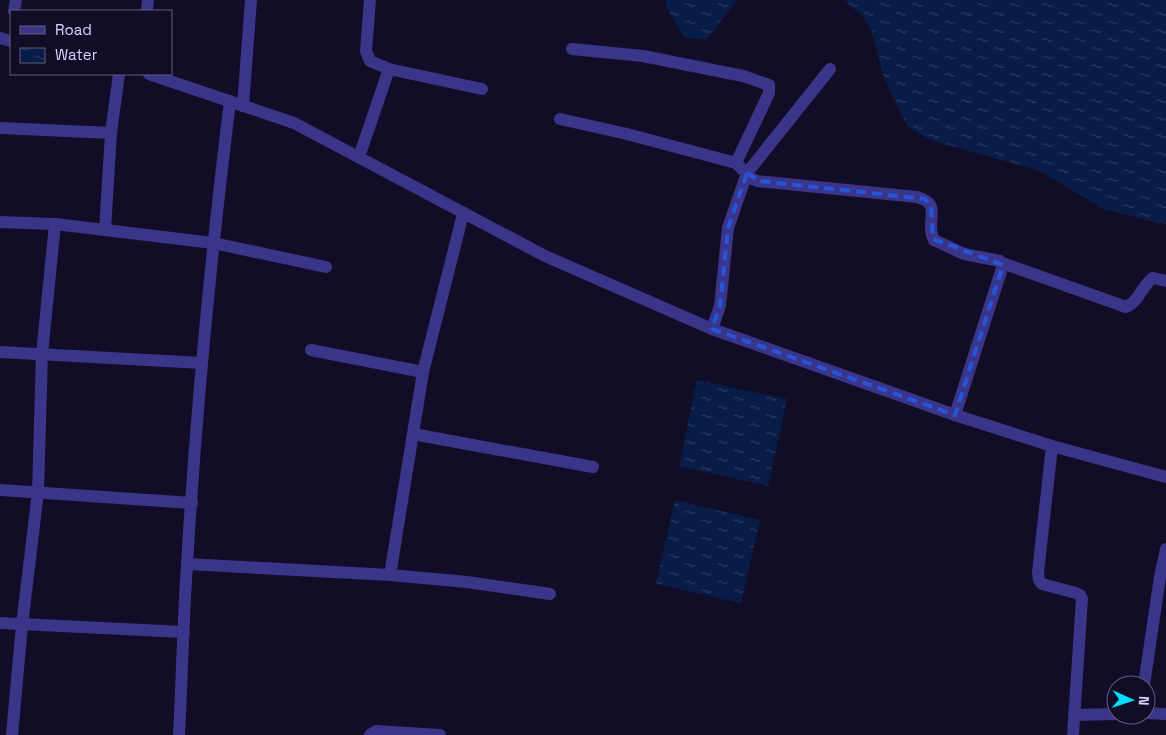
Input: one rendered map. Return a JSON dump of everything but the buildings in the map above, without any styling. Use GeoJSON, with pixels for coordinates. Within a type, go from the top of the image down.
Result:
{"type":"FeatureCollection","features":[{"type":"Feature","properties":{"kind":"street"},"geometry":{"type":"LineString","coordinates":[[244,106],[251,0]]}},
{"type":"Feature","properties":{"kind":"street"},"geometry":{"type":"LineString","coordinates":[[370,0],[366,51],[368,58],[376,65],[389,70],[482,89]]}},
{"type":"Feature","properties":{"kind":"street"},"geometry":{"type":"LineString","coordinates":[[572,49],[643,56],[743,76],[770,85],[769,93],[736,163]]}},
{"type":"Feature","properties":{"kind":"street"},"geometry":{"type":"LineString","coordinates":[[712,329],[720,306],[728,228],[747,173],[830,69]]}},
{"type":"Feature","properties":{"kind":"street"},"geometry":{"type":"LineString","coordinates":[[359,157],[389,70]]}},
{"type":"Feature","properties":{"kind":"street"},"geometry":{"type":"LineString","coordinates":[[105,230],[111,133],[119,75]]}},
{"type":"Feature","properties":{"kind":"street"},"geometry":{"type":"LineString","coordinates":[[152,75],[294,123],[420,188],[463,214],[545,256],[712,329],[955,415],[1052,446],[1166,477]]}},
{"type":"Feature","properties":{"kind":"street"},"geometry":{"type":"LineString","coordinates":[[179,735],[187,564],[202,363],[213,243],[230,101]]}},
{"type":"Feature","properties":{"kind":"street"},"geometry":{"type":"LineString","coordinates":[[560,119],[736,163],[759,182],[925,199],[930,202],[931,206],[931,232],[934,240],[964,254],[995,260],[1126,307],[1134,303],[1153,278],[1166,281]]}},
{"type":"Feature","properties":{"kind":"street"},"geometry":{"type":"LineString","coordinates":[[0,128],[111,133]]}},
{"type":"Feature","properties":{"kind":"street"},"geometry":{"type":"LineString","coordinates":[[390,574],[423,372],[463,214]]}},
{"type":"Feature","properties":{"kind":"street"},"geometry":{"type":"LineString","coordinates":[[0,222],[55,224],[213,243],[326,267]]}},
{"type":"Feature","properties":{"kind":"street"},"geometry":{"type":"LineString","coordinates":[[12,735],[22,624],[38,492],[42,354],[55,224]]}},
{"type":"Feature","properties":{"kind":"street"},"geometry":{"type":"LineString","coordinates":[[955,415],[1003,267],[1002,263]]}},
{"type":"Feature","properties":{"kind":"street"},"geometry":{"type":"LineString","coordinates":[[311,350],[423,372]]}},
{"type":"Feature","properties":{"kind":"street"},"geometry":{"type":"LineString","coordinates":[[0,352],[202,363]]}},
{"type":"Feature","properties":{"kind":"street"},"geometry":{"type":"LineString","coordinates":[[413,434],[594,467]]}},
{"type":"Feature","properties":{"kind":"street"},"geometry":{"type":"LineString","coordinates":[[1052,446],[1038,577],[1042,584],[1081,597],[1073,735]]}},
{"type":"Feature","properties":{"kind":"street"},"geometry":{"type":"LineString","coordinates":[[0,490],[192,503]]}},
{"type":"Feature","properties":{"kind":"street"},"geometry":{"type":"LineString","coordinates":[[1145,675],[1166,549]]}},
{"type":"Feature","properties":{"kind":"street"},"geometry":{"type":"LineString","coordinates":[[187,564],[390,574],[550,594]]}},
{"type":"Feature","properties":{"kind":"street"},"geometry":{"type":"LineString","coordinates":[[0,623],[184,632]]}},
{"type":"Feature","properties":{"kind":"street"},"geometry":{"type":"LineString","coordinates":[[1074,715],[1106,714]]}},
{"type":"Feature","properties":{"kind":"street"},"geometry":{"type":"LineString","coordinates":[[370,735],[376,732],[440,735]]}},
{"type":"Feature","properties":{"kind":"highlighted area"},"geometry":{"type":"Polygon","coordinates":[[[747,173],[759,181],[925,199],[931,206],[933,239],[1003,265],[955,415],[712,329],[720,306],[728,228],[747,173]]]}},
{"type":"Feature","properties":{"kind":"water"},"geometry":{"type":"Polygon","coordinates":[[[666,0],[737,0],[706,40],[684,37],[666,6],[666,0]]]}},
{"type":"Feature","properties":{"kind":"water"},"geometry":{"type":"Polygon","coordinates":[[[843,0],[1166,0],[1166,224],[1104,209],[1038,170],[930,140],[907,126],[884,78],[871,29],[862,15],[843,0]]]}},
{"type":"Feature","properties":{"kind":"water"},"geometry":{"type":"Polygon","coordinates":[[[697,380],[787,399],[768,486],[679,466],[697,380]]]}},
{"type":"Feature","properties":{"kind":"water"},"geometry":{"type":"Polygon","coordinates":[[[675,500],[760,520],[741,603],[656,584],[675,500]]]}}]}
